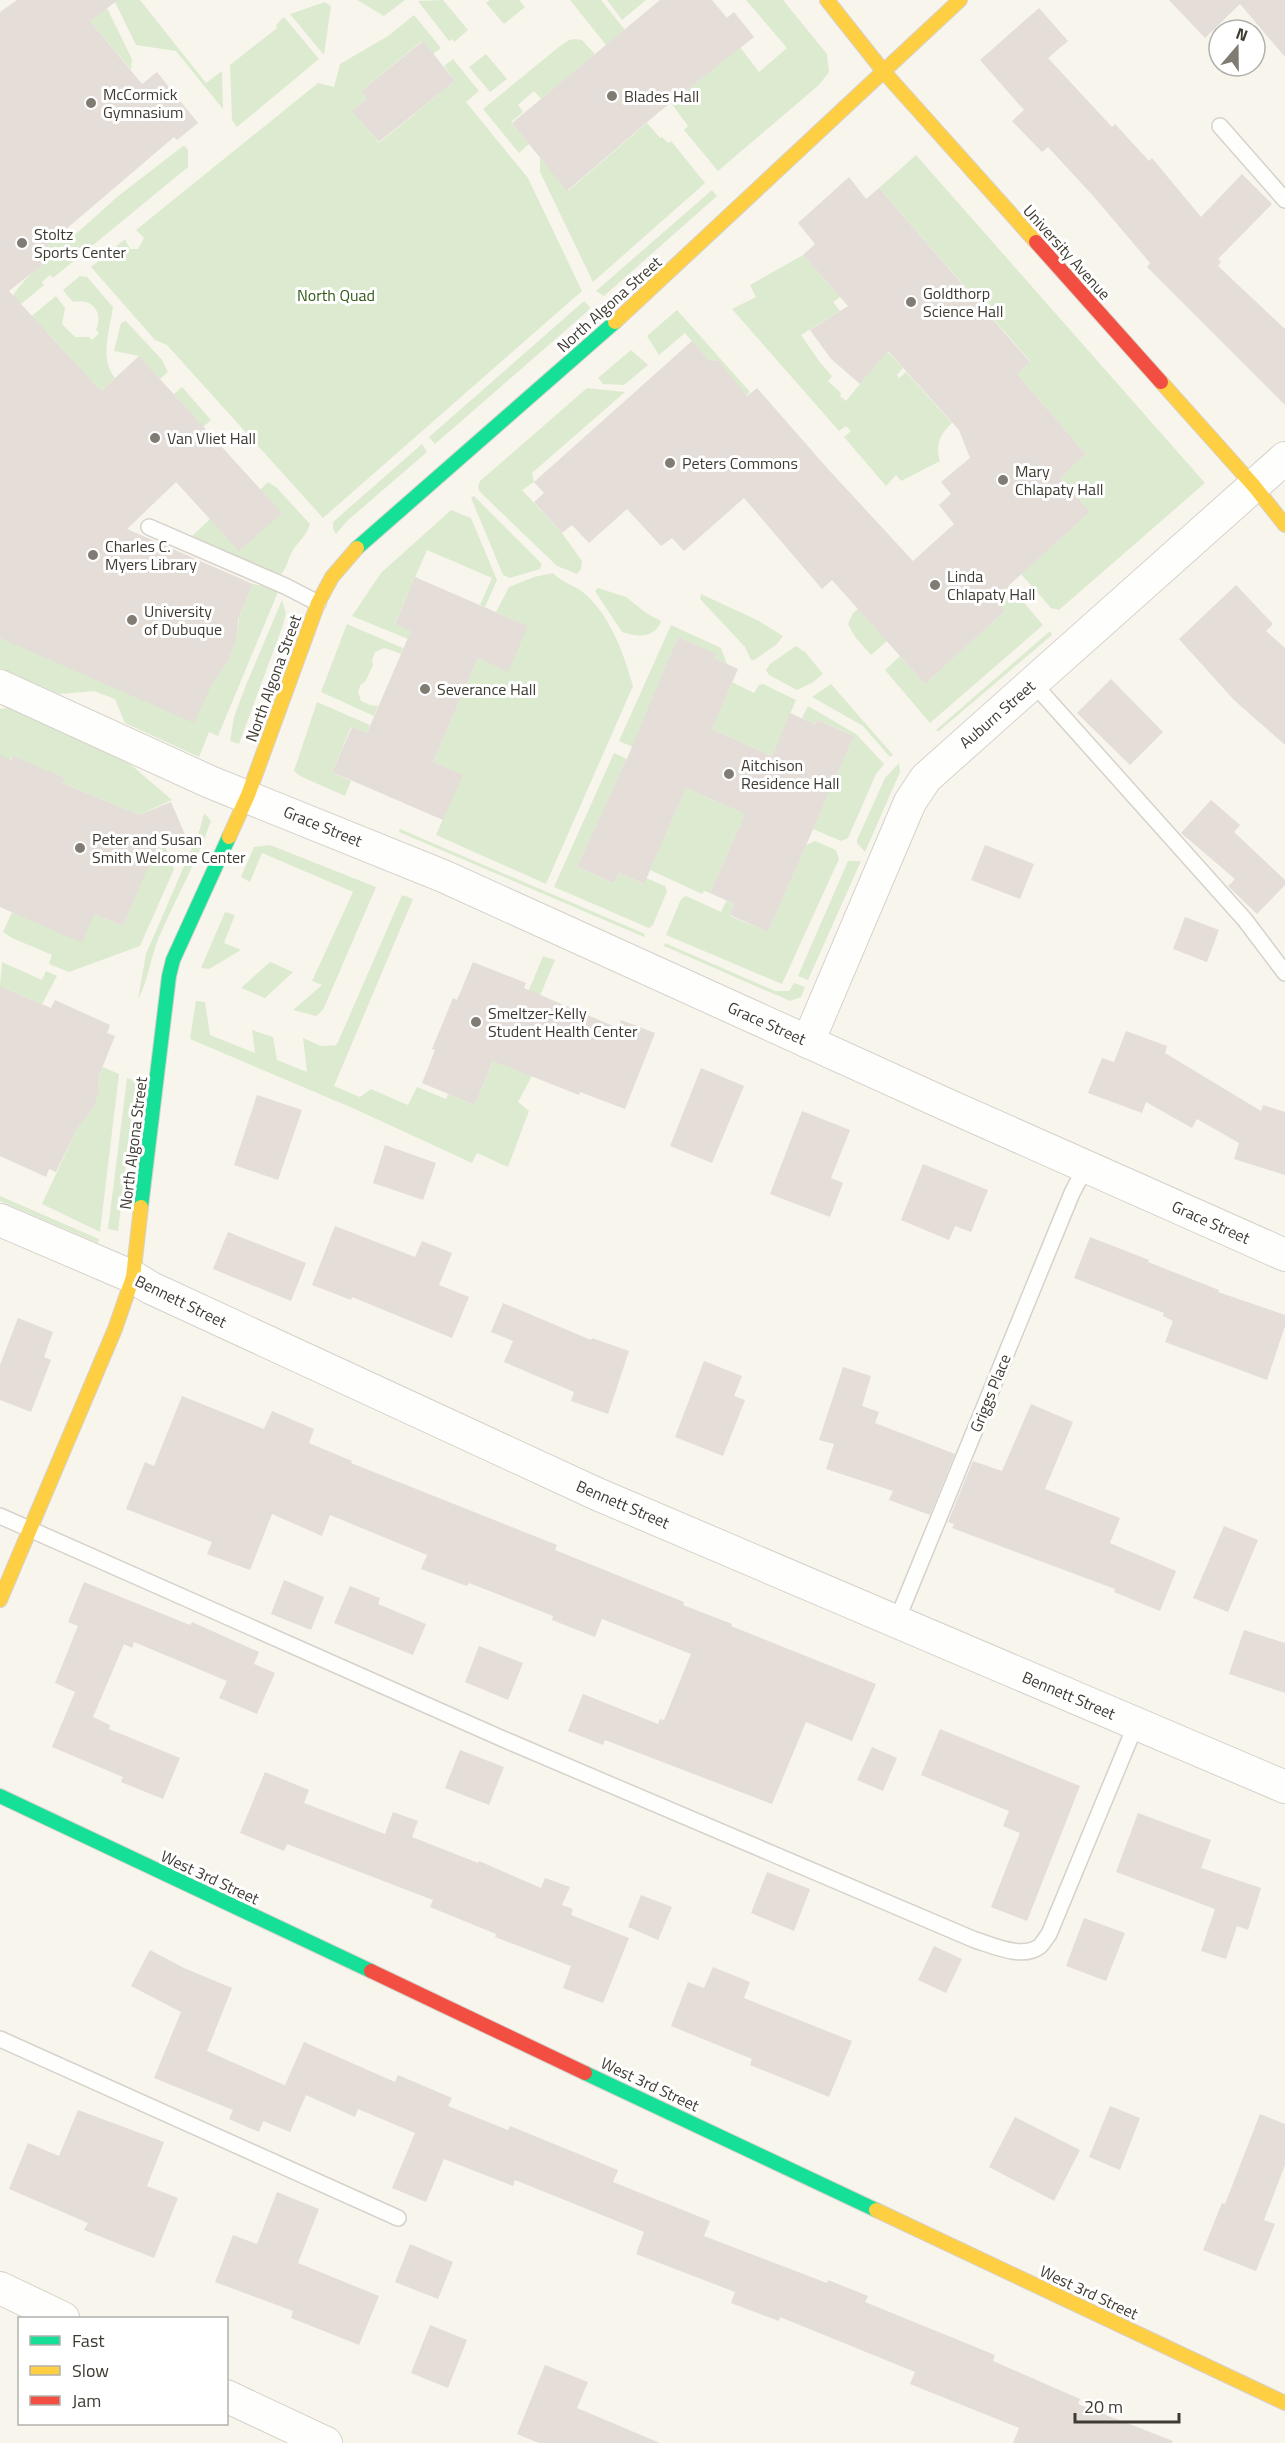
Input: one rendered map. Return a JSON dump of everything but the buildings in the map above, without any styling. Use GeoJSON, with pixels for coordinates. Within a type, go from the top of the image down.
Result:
{"type":"FeatureCollection","features":[{"type":"Feature","properties":{"kind":"street","name":"University Avenue"},"geometry":{"type":"LineString","coordinates":[[827,0],[884,72],[1254,486],[1285,525]]}},
{"type":"Feature","properties":{"kind":"street","name":"North Algona Street"},"geometry":{"type":"LineString","coordinates":[[0,1600],[115,1329],[133,1277],[169,976],[181,942],[248,795],[318,603],[333,577],[359,546],[616,321],[960,0]]}},
{"type":"Feature","properties":{"kind":"street","name":"Auburn Street"},"geometry":{"type":"LineString","coordinates":[[808,1042],[917,789],[935,769],[1285,458]]}},
{"type":"Feature","properties":{"kind":"street","name":"Grace Street"},"geometry":{"type":"LineString","coordinates":[[0,687],[210,782],[248,795],[443,876],[1086,1166],[1284,1251]]}},
{"type":"Feature","properties":{"kind":"street","name":"Bennett Street"},"geometry":{"type":"LineString","coordinates":[[0,1220],[133,1277],[151,1288],[597,1494],[1285,1787]]}},
{"type":"Feature","properties":{"kind":"street","name":"West 3rd Street"},"geometry":{"type":"LineString","coordinates":[[0,1796],[1285,2403]]}},
{"type":"Feature","properties":{"kind":"street"},"geometry":{"type":"LineString","coordinates":[[0,2288],[59,2317]]}},
{"type":"Feature","properties":{"kind":"street"},"geometry":{"type":"LineString","coordinates":[[228,2397],[326,2443]]}},
{"type":"Feature","properties":{"kind":"lane"},"geometry":{"type":"LineString","coordinates":[[1220,126],[1285,200]]}},
{"type":"Feature","properties":{"kind":"lane"},"geometry":{"type":"LineString","coordinates":[[149,527],[285,586],[318,603]]}},
{"type":"Feature","properties":{"kind":"lane"},"geometry":{"type":"LineString","coordinates":[[1033,683],[1245,920],[1285,973]]}},
{"type":"Feature","properties":{"kind":"lane","name":"Griggs Place"},"geometry":{"type":"LineString","coordinates":[[897,1620],[1072,1193],[1086,1166]]}},
{"type":"Feature","properties":{"kind":"lane"},"geometry":{"type":"LineString","coordinates":[[0,1516],[514,1743],[964,1935],[1004,1949],[1032,1950],[1040,1946],[1049,1934],[1136,1724]]}},
{"type":"Feature","properties":{"kind":"lane"},"geometry":{"type":"LineString","coordinates":[[0,2039],[398,2218]]}},
{"type":"Feature","properties":{"kind":"green space"},"geometry":{"type":"Polygon","coordinates":[[[114,0],[140,0],[206,83],[222,71],[223,109],[176,51],[136,45],[114,0]]]}},
{"type":"Feature","properties":{"kind":"green space"},"geometry":{"type":"Polygon","coordinates":[[[357,0],[405,0],[384,16],[357,0]]]}},
{"type":"Feature","properties":{"kind":"green space"},"geometry":{"type":"Polygon","coordinates":[[[443,0],[468,30],[454,42],[452,39],[449,41],[418,1],[443,0]]]}},
{"type":"Feature","properties":{"kind":"green space"},"geometry":{"type":"Polygon","coordinates":[[[490,0],[519,0],[525,7],[504,24],[486,3],[490,0]]]}},
{"type":"Feature","properties":{"kind":"green space"},"geometry":{"type":"Polygon","coordinates":[[[570,0],[601,0],[625,30],[606,45],[570,0]]]}},
{"type":"Feature","properties":{"kind":"green space"},"geometry":{"type":"Polygon","coordinates":[[[607,0],[646,0],[622,20],[607,0]]]}},
{"type":"Feature","properties":{"kind":"green space"},"geometry":{"type":"Polygon","coordinates":[[[746,0],[783,0],[827,54],[829,72],[819,85],[718,171],[684,130],[688,126],[671,103],[740,47],[759,72],[787,48],[746,0]]]}},
{"type":"Feature","properties":{"kind":"green space"},"geometry":{"type":"Polygon","coordinates":[[[325,2],[331,6],[324,55],[290,14],[325,2]]]}},
{"type":"Feature","properties":{"kind":"green space"},"geometry":{"type":"Polygon","coordinates":[[[106,6],[132,59],[131,70],[90,21],[106,6]]]}},
{"type":"Feature","properties":{"kind":"green space","name":"North Quad"},"geometry":{"type":"Polygon","coordinates":[[[414,15],[441,48],[433,54],[422,41],[361,91],[367,99],[353,111],[379,143],[455,81],[444,66],[453,59],[479,91],[466,102],[528,178],[582,291],[323,518],[167,345],[155,340],[91,267],[125,239],[130,249],[138,249],[144,238],[136,230],[318,83],[334,87],[340,64],[388,36],[414,15]]]}},
{"type":"Feature","properties":{"kind":"green space"},"geometry":{"type":"Polygon","coordinates":[[[284,17],[319,59],[237,127],[232,120],[230,65],[277,28],[276,25],[284,17]]]}},
{"type":"Feature","properties":{"kind":"green space"},"geometry":{"type":"Polygon","coordinates":[[[575,39],[582,40],[595,54],[541,99],[534,91],[518,105],[523,112],[511,122],[529,144],[519,153],[483,109],[560,46],[575,39]]]}},
{"type":"Feature","properties":{"kind":"green space"},"geometry":{"type":"Polygon","coordinates":[[[486,54],[507,79],[490,92],[469,67],[486,54]]]}},
{"type":"Feature","properties":{"kind":"green space"},"geometry":{"type":"Polygon","coordinates":[[[647,123],[660,138],[662,137],[668,143],[671,141],[705,183],[593,282],[540,172],[540,156],[568,191],[647,123]]]}},
{"type":"Feature","properties":{"kind":"green space"},"geometry":{"type":"Polygon","coordinates":[[[183,146],[188,151],[188,167],[53,278],[50,275],[42,282],[44,285],[8,315],[11,299],[27,278],[45,262],[35,249],[52,236],[58,243],[74,232],[77,233],[117,197],[183,146]]]}},
{"type":"Feature","properties":{"kind":"green space"},"geometry":{"type":"Polygon","coordinates":[[[916,155],[1205,483],[1059,610],[1051,608],[1021,574],[1090,512],[1060,478],[1086,454],[1017,374],[1030,361],[879,188],[916,155]]]}},
{"type":"Feature","properties":{"kind":"green space"},"geometry":{"type":"Polygon","coordinates":[[[712,190],[717,196],[604,296],[596,291],[712,190]]]}},
{"type":"Feature","properties":{"kind":"green space"},"geometry":{"type":"Polygon","coordinates":[[[803,255],[840,297],[833,302],[840,311],[801,335],[832,376],[828,381],[846,401],[887,351],[903,368],[897,375],[899,378],[906,372],[952,423],[944,431],[940,440],[938,450],[940,461],[901,481],[896,475],[886,486],[844,437],[851,431],[846,426],[839,431],[732,309],[756,297],[750,285],[803,255]]]}},
{"type":"Feature","properties":{"kind":"green space"},"geometry":{"type":"Polygon","coordinates":[[[80,276],[87,277],[113,307],[107,353],[110,370],[115,378],[95,396],[93,383],[47,332],[12,332],[56,296],[65,308],[62,324],[75,337],[89,337],[92,340],[99,333],[96,330],[98,317],[95,308],[86,302],[73,302],[63,290],[80,276]]]}},
{"type":"Feature","properties":{"kind":"green space"},"geometry":{"type":"Polygon","coordinates":[[[584,301],[590,307],[589,310],[435,444],[429,437],[584,301]]]}},
{"type":"Feature","properties":{"kind":"green space"},"geometry":{"type":"Polygon","coordinates":[[[677,310],[750,392],[743,399],[719,361],[708,360],[685,333],[659,355],[647,336],[677,310]]]}},
{"type":"Feature","properties":{"kind":"green space"},"geometry":{"type":"Polygon","coordinates":[[[126,321],[162,360],[168,372],[160,379],[139,356],[114,351],[121,323],[126,321]]]}},
{"type":"Feature","properties":{"kind":"green space"},"geometry":{"type":"Polygon","coordinates":[[[631,350],[648,365],[624,385],[603,384],[598,378],[631,350]]]}},
{"type":"Feature","properties":{"kind":"green space"},"geometry":{"type":"Polygon","coordinates":[[[182,387],[211,420],[203,427],[174,394],[182,387]]]}},
{"type":"Feature","properties":{"kind":"green space"},"geometry":{"type":"Polygon","coordinates":[[[587,388],[625,392],[532,473],[534,482],[522,490],[562,533],[582,561],[581,569],[577,574],[557,566],[479,491],[478,486],[480,481],[587,388]]]}},
{"type":"Feature","properties":{"kind":"green space"},"geometry":{"type":"Polygon","coordinates":[[[422,444],[427,452],[347,521],[336,534],[333,522],[422,444]]]}},
{"type":"Feature","properties":{"kind":"green space"},"geometry":{"type":"Polygon","coordinates":[[[268,482],[276,487],[310,524],[279,576],[192,536],[210,519],[239,550],[260,490],[268,482]]]}},
{"type":"Feature","properties":{"kind":"green space"},"geometry":{"type":"Polygon","coordinates":[[[474,496],[542,564],[540,569],[510,578],[503,575],[471,498],[474,496]]]}},
{"type":"Feature","properties":{"kind":"green space"},"geometry":{"type":"Polygon","coordinates":[[[451,510],[471,518],[497,580],[485,607],[480,605],[492,578],[427,550],[395,623],[411,631],[408,639],[352,616],[381,573],[451,510]]]}},
{"type":"Feature","properties":{"kind":"green space"},"geometry":{"type":"Polygon","coordinates":[[[963,561],[1009,585],[1043,625],[930,723],[885,670],[900,656],[925,684],[1005,611],[963,561]]]}},
{"type":"Feature","properties":{"kind":"green space"},"geometry":{"type":"Polygon","coordinates":[[[553,573],[584,593],[601,612],[615,636],[633,686],[546,884],[436,835],[462,775],[433,762],[478,658],[508,671],[527,626],[496,612],[509,587],[534,577],[553,573]]]}},
{"type":"Feature","properties":{"kind":"green space"},"geometry":{"type":"Polygon","coordinates":[[[253,584],[266,586],[278,592],[218,736],[209,732],[199,757],[125,723],[115,699],[94,691],[59,694],[0,668],[0,638],[209,688],[229,659],[237,637],[239,617],[253,584]]]}},
{"type":"Feature","properties":{"kind":"green space"},"geometry":{"type":"Polygon","coordinates":[[[598,588],[626,597],[646,613],[661,621],[658,627],[645,635],[622,632],[595,591],[598,588]]]}},
{"type":"Feature","properties":{"kind":"green space"},"geometry":{"type":"Polygon","coordinates":[[[701,594],[759,621],[783,636],[776,645],[751,660],[745,647],[700,599],[701,594]]]}},
{"type":"Feature","properties":{"kind":"green space"},"geometry":{"type":"Polygon","coordinates":[[[282,600],[286,613],[283,625],[239,744],[230,741],[234,717],[282,600]]]}},
{"type":"Feature","properties":{"kind":"green space"},"geometry":{"type":"Polygon","coordinates":[[[858,609],[887,641],[871,655],[855,637],[848,624],[853,613],[858,609]]]}},
{"type":"Feature","properties":{"kind":"green space"},"geometry":{"type":"Polygon","coordinates":[[[347,624],[403,648],[401,654],[385,648],[375,652],[373,665],[365,682],[361,684],[358,692],[361,701],[378,706],[374,716],[321,692],[347,624]]]}},
{"type":"Feature","properties":{"kind":"green space"},"geometry":{"type":"Polygon","coordinates":[[[671,625],[721,648],[727,664],[714,658],[715,654],[678,637],[633,747],[619,741],[671,625]]]}},
{"type":"Feature","properties":{"kind":"green space"},"geometry":{"type":"Polygon","coordinates":[[[1050,631],[1052,635],[939,731],[936,730],[1050,631]]]}},
{"type":"Feature","properties":{"kind":"green space"},"geometry":{"type":"Polygon","coordinates":[[[796,646],[806,653],[823,674],[812,683],[797,690],[769,675],[766,670],[770,664],[796,646]]]}},
{"type":"Feature","properties":{"kind":"green space"},"geometry":{"type":"Polygon","coordinates":[[[732,682],[754,693],[759,685],[763,684],[796,700],[772,756],[712,729],[732,682]]]}},
{"type":"Feature","properties":{"kind":"green space"},"geometry":{"type":"Polygon","coordinates":[[[831,684],[893,755],[890,757],[863,726],[812,697],[831,684]]]}},
{"type":"Feature","properties":{"kind":"green space"},"geometry":{"type":"Polygon","coordinates":[[[317,702],[370,725],[367,733],[351,727],[332,772],[351,781],[345,796],[300,776],[294,771],[317,702]]]}},
{"type":"Feature","properties":{"kind":"green space"},"geometry":{"type":"Polygon","coordinates":[[[808,706],[856,734],[884,764],[876,774],[848,838],[841,841],[813,829],[854,736],[817,720],[815,724],[802,718],[808,706]]]}},
{"type":"Feature","properties":{"kind":"green space"},"geometry":{"type":"Polygon","coordinates":[[[8,708],[123,758],[172,800],[139,815],[62,783],[64,779],[13,756],[0,773],[0,709],[8,708]]]}},
{"type":"Feature","properties":{"kind":"green space"},"geometry":{"type":"Polygon","coordinates":[[[614,753],[627,759],[577,867],[614,883],[619,873],[643,884],[646,878],[665,886],[667,891],[653,925],[649,928],[554,887],[614,753]]]}},
{"type":"Feature","properties":{"kind":"green space"},"geometry":{"type":"Polygon","coordinates":[[[899,763],[900,772],[865,852],[857,840],[885,778],[899,763]]]}},
{"type":"Feature","properties":{"kind":"green space"},"geometry":{"type":"Polygon","coordinates":[[[686,788],[745,814],[710,893],[704,891],[702,894],[650,870],[686,788]]]}},
{"type":"Feature","properties":{"kind":"green space"},"geometry":{"type":"Polygon","coordinates":[[[204,813],[211,821],[159,937],[145,984],[138,999],[146,954],[200,829],[204,813]]]}},
{"type":"Feature","properties":{"kind":"green space"},"geometry":{"type":"Polygon","coordinates":[[[400,829],[645,934],[644,937],[399,832],[400,829]]]}},
{"type":"Feature","properties":{"kind":"green space"},"geometry":{"type":"Polygon","coordinates":[[[815,841],[836,850],[839,859],[782,984],[666,935],[681,899],[686,896],[721,912],[726,901],[734,904],[730,916],[768,932],[806,845],[815,841]]]}},
{"type":"Feature","properties":{"kind":"green space"},"geometry":{"type":"Polygon","coordinates":[[[270,845],[376,887],[323,1010],[316,1016],[293,1010],[322,985],[312,981],[353,892],[262,853],[250,882],[241,877],[254,847],[270,845]]]}},
{"type":"Feature","properties":{"kind":"green space"},"geometry":{"type":"Polygon","coordinates":[[[165,846],[174,869],[140,946],[69,972],[49,964],[52,955],[3,932],[12,912],[94,914],[123,926],[155,850],[165,846]]]}},
{"type":"Feature","properties":{"kind":"green space"},"geometry":{"type":"Polygon","coordinates":[[[848,861],[861,861],[808,980],[798,976],[848,861]]]}},
{"type":"Feature","properties":{"kind":"green space"},"geometry":{"type":"Polygon","coordinates":[[[402,895],[413,899],[334,1086],[360,1097],[371,1089],[408,1105],[417,1087],[446,1099],[448,1094],[475,1105],[500,1045],[517,1030],[529,990],[543,956],[555,960],[510,1067],[532,1076],[518,1102],[529,1111],[508,1167],[477,1153],[472,1163],[357,1110],[190,1039],[196,1001],[205,1002],[210,1035],[255,1053],[252,1030],[273,1037],[277,1060],[307,1072],[303,1038],[321,1046],[336,1045],[402,895]]]}},
{"type":"Feature","properties":{"kind":"green space"},"geometry":{"type":"Polygon","coordinates":[[[225,912],[235,915],[224,943],[241,950],[209,969],[201,968],[225,912]]]}},
{"type":"Feature","properties":{"kind":"green space"},"geometry":{"type":"Polygon","coordinates":[[[665,943],[775,991],[789,991],[794,983],[805,987],[801,997],[790,1001],[664,946],[665,943]]]}},
{"type":"Feature","properties":{"kind":"green space"},"geometry":{"type":"Polygon","coordinates":[[[2,962],[42,980],[46,971],[57,976],[42,1004],[0,986],[2,962]]]}},
{"type":"Feature","properties":{"kind":"green space"},"geometry":{"type":"Polygon","coordinates":[[[270,962],[293,972],[265,998],[241,988],[270,962]]]}},
{"type":"Feature","properties":{"kind":"green space"},"geometry":{"type":"Polygon","coordinates":[[[103,1067],[119,1074],[100,1232],[42,1204],[78,1127],[94,1107],[99,1091],[98,1078],[103,1067]]]}},
{"type":"Feature","properties":{"kind":"green space"},"geometry":{"type":"Polygon","coordinates":[[[127,1078],[136,1081],[118,1231],[108,1229],[127,1078]]]}},
{"type":"Feature","properties":{"kind":"green space"},"geometry":{"type":"Polygon","coordinates":[[[0,1196],[99,1239],[98,1243],[0,1201],[0,1196]]]}},
{"type":"Feature","properties":{"kind":"traffic: fast"},"geometry":{"type":"LineString","coordinates":[[357,548],[615,322]]}},
{"type":"Feature","properties":{"kind":"traffic: fast"},"geometry":{"type":"LineString","coordinates":[[141,1207],[169,976],[173,960],[229,837]]}},
{"type":"Feature","properties":{"kind":"traffic: fast"},"geometry":{"type":"LineString","coordinates":[[0,1796],[371,1971]]}},
{"type":"Feature","properties":{"kind":"traffic: fast"},"geometry":{"type":"LineString","coordinates":[[585,2073],[876,2210]]}},
{"type":"Feature","properties":{"kind":"traffic: slow"},"geometry":{"type":"LineString","coordinates":[[827,0],[884,72],[1036,242]]}},
{"type":"Feature","properties":{"kind":"traffic: slow"},"geometry":{"type":"LineString","coordinates":[[615,322],[960,0]]}},
{"type":"Feature","properties":{"kind":"traffic: slow"},"geometry":{"type":"LineString","coordinates":[[1161,382],[1254,486],[1285,525]]}},
{"type":"Feature","properties":{"kind":"traffic: slow"},"geometry":{"type":"LineString","coordinates":[[229,837],[248,795],[318,603],[332,577],[357,548]]}},
{"type":"Feature","properties":{"kind":"traffic: slow"},"geometry":{"type":"LineString","coordinates":[[0,1600],[115,1329],[133,1277],[141,1207]]}},
{"type":"Feature","properties":{"kind":"traffic: slow"},"geometry":{"type":"LineString","coordinates":[[876,2210],[1285,2403]]}},
{"type":"Feature","properties":{"kind":"traffic: jam"},"geometry":{"type":"LineString","coordinates":[[1036,242],[1161,382]]}},
{"type":"Feature","properties":{"kind":"traffic: jam"},"geometry":{"type":"LineString","coordinates":[[371,1971],[585,2073]]}},
{"type":"Feature","properties":{"kind":"place","name":"Blades Hall"},"geometry":{"type":"Point","coordinates":[612,96]}},
{"type":"Feature","properties":{"kind":"place","name":"McCormick Gymnasium"},"geometry":{"type":"Point","coordinates":[91,103]}},
{"type":"Feature","properties":{"kind":"place","name":"Stoltz Sports Center"},"geometry":{"type":"Point","coordinates":[22,243]}},
{"type":"Feature","properties":{"kind":"place","name":"Goldthorp Science Hall"},"geometry":{"type":"Point","coordinates":[911,302]}},
{"type":"Feature","properties":{"kind":"place","name":"Van Vliet Hall"},"geometry":{"type":"Point","coordinates":[155,438]}},
{"type":"Feature","properties":{"kind":"place","name":"Peters Commons"},"geometry":{"type":"Point","coordinates":[670,463]}},
{"type":"Feature","properties":{"kind":"place","name":"Mary Chlapaty Hall"},"geometry":{"type":"Point","coordinates":[1003,480]}},
{"type":"Feature","properties":{"kind":"place","name":"Charles C. Myers Library"},"geometry":{"type":"Point","coordinates":[93,555]}},
{"type":"Feature","properties":{"kind":"place","name":"Linda Chlapaty Hall"},"geometry":{"type":"Point","coordinates":[935,585]}},
{"type":"Feature","properties":{"kind":"place","name":"University of Dubuque"},"geometry":{"type":"Point","coordinates":[132,620]}},
{"type":"Feature","properties":{"kind":"place","name":"Severance Hall"},"geometry":{"type":"Point","coordinates":[425,689]}},
{"type":"Feature","properties":{"kind":"place","name":"Aitchison Residence Hall"},"geometry":{"type":"Point","coordinates":[729,774]}},
{"type":"Feature","properties":{"kind":"place","name":"Peter and Susan Smith Welcome Center"},"geometry":{"type":"Point","coordinates":[80,848]}},
{"type":"Feature","properties":{"kind":"place","name":"Smeltzer-Kelly Student Health Center"},"geometry":{"type":"Point","coordinates":[476,1022]}}]}
